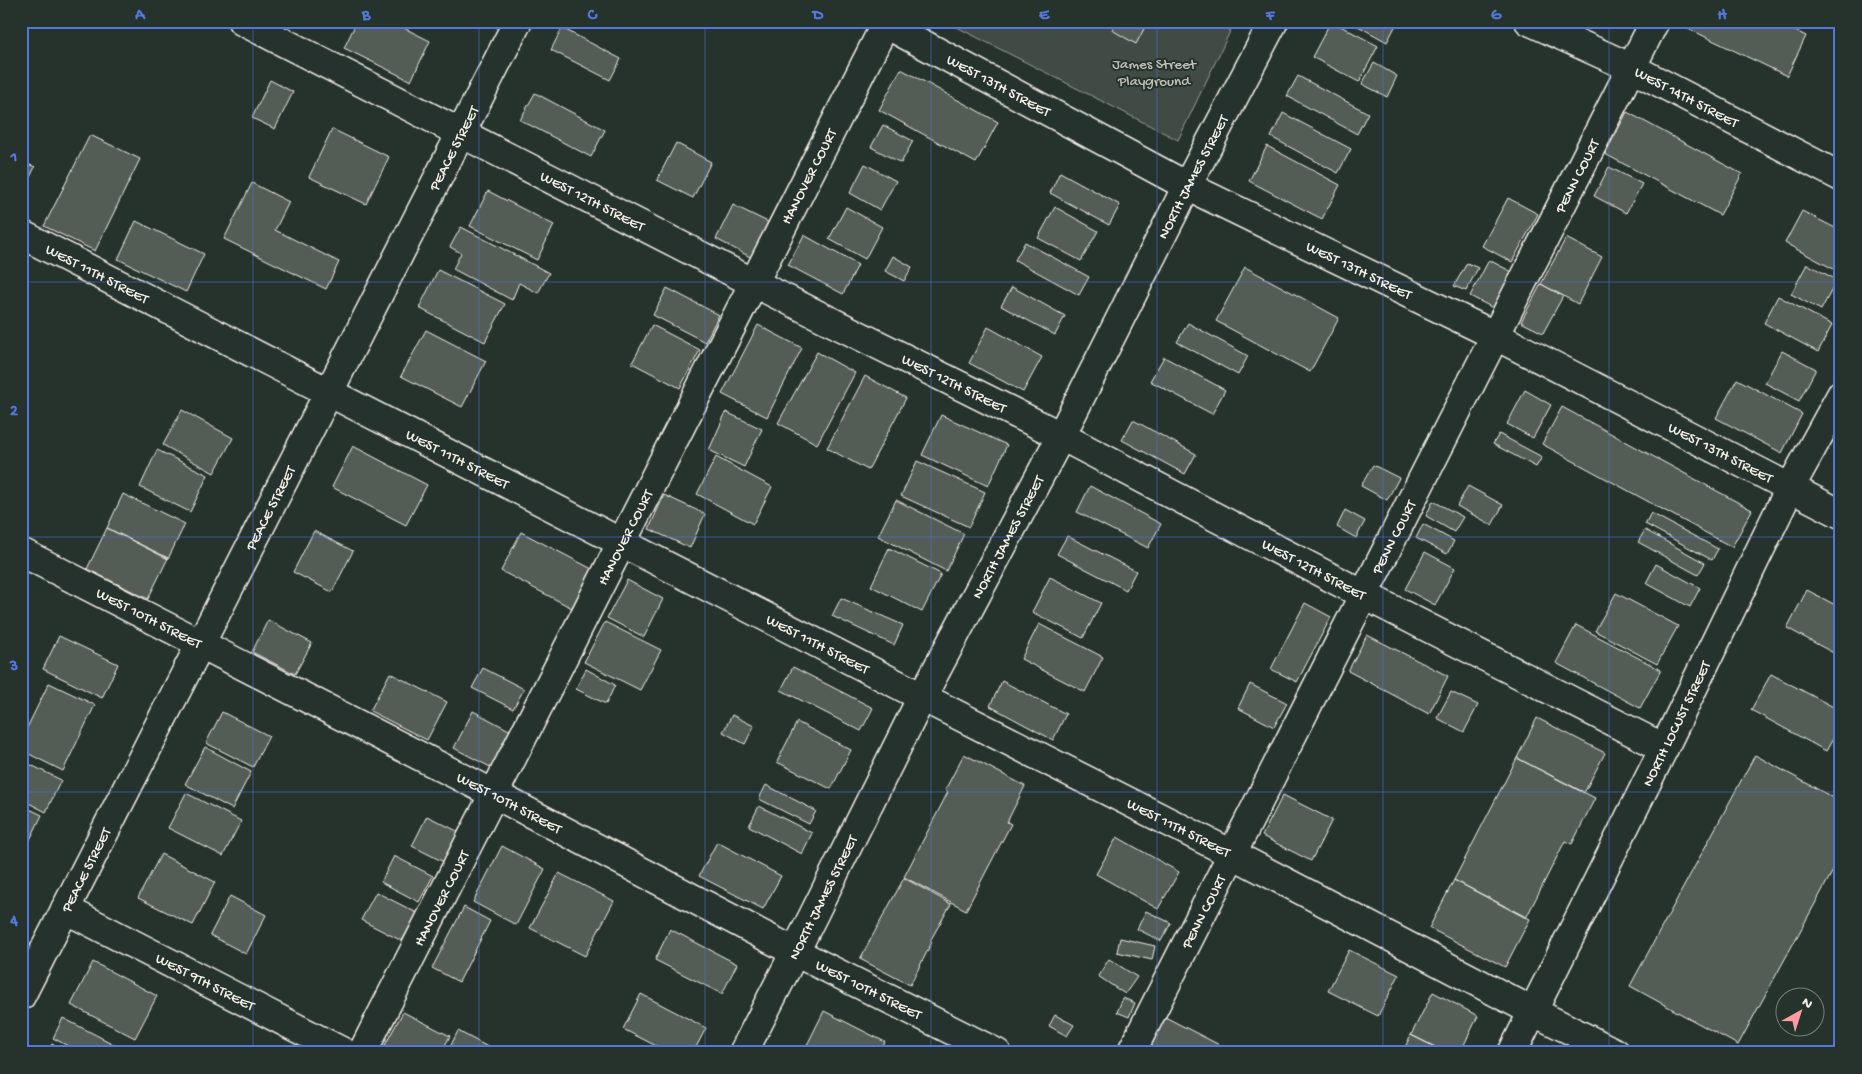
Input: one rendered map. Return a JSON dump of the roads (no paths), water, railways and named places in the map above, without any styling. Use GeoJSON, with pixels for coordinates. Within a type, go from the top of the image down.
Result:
{"type":"FeatureCollection","features":[{"type":"Feature","properties":{"kind":"street","name":"WEST 12TH STREET"},"geometry":{"type":"LineString","coordinates":[[242,21],[754,283],[1061,436],[1364,595],[1664,748]]}},
{"type":"Feature","properties":{"kind":"street","name":"PEACE STREET"},"geometry":{"type":"LineString","coordinates":[[21,996],[518,21]]}},
{"type":"Feature","properties":{"kind":"street","name":"NORTH JAMES STREET"},"geometry":{"type":"LineString","coordinates":[[743,1053],[922,697],[1061,436],[1187,186],[1274,21]]}},
{"type":"Feature","properties":{"kind":"street","name":"WEST 14TH STREET"},"geometry":{"type":"LineString","coordinates":[[1529,21],[1632,68],[1841,178]]}},
{"type":"Feature","properties":{"kind":"street","name":"PENN COURT"},"geometry":{"type":"LineString","coordinates":[[1131,1053],[1655,21]]}},
{"type":"Feature","properties":{"kind":"street","name":"WEST 13TH STREET"},"geometry":{"type":"LineString","coordinates":[[884,22],[1187,186],[1496,336],[1841,514]]}},
{"type":"Feature","properties":{"kind":"street","name":"HANOVER COURT"},"geometry":{"type":"LineString","coordinates":[[362,1053],[754,283],[884,22]]}},
{"type":"Feature","properties":{"kind":"street","name":"WEST 11TH STREET"},"geometry":{"type":"LineString","coordinates":[[24,242],[329,392],[1232,854],[1616,1053]]}},
{"type":"Feature","properties":{"kind":"street","name":"NORTH LOCUST STREET"},"geometry":{"type":"LineString","coordinates":[[1512,1053],[1664,748],[1790,488],[1841,395]]}},
{"type":"Feature","properties":{"kind":"street","name":"WEST 10TH STREET"},"geometry":{"type":"LineString","coordinates":[[21,552],[494,794],[795,952],[997,1053]]}},
{"type":"Feature","properties":{"kind":"street","name":"WEST 9TH STREET"},"geometry":{"type":"LineString","coordinates":[[65,909],[345,1053]]}},
{"type":"Feature","properties":{"kind":"park label","name":"James Street Playground"},"geometry":{"type":"Point","coordinates":[1154,72]}}]}
